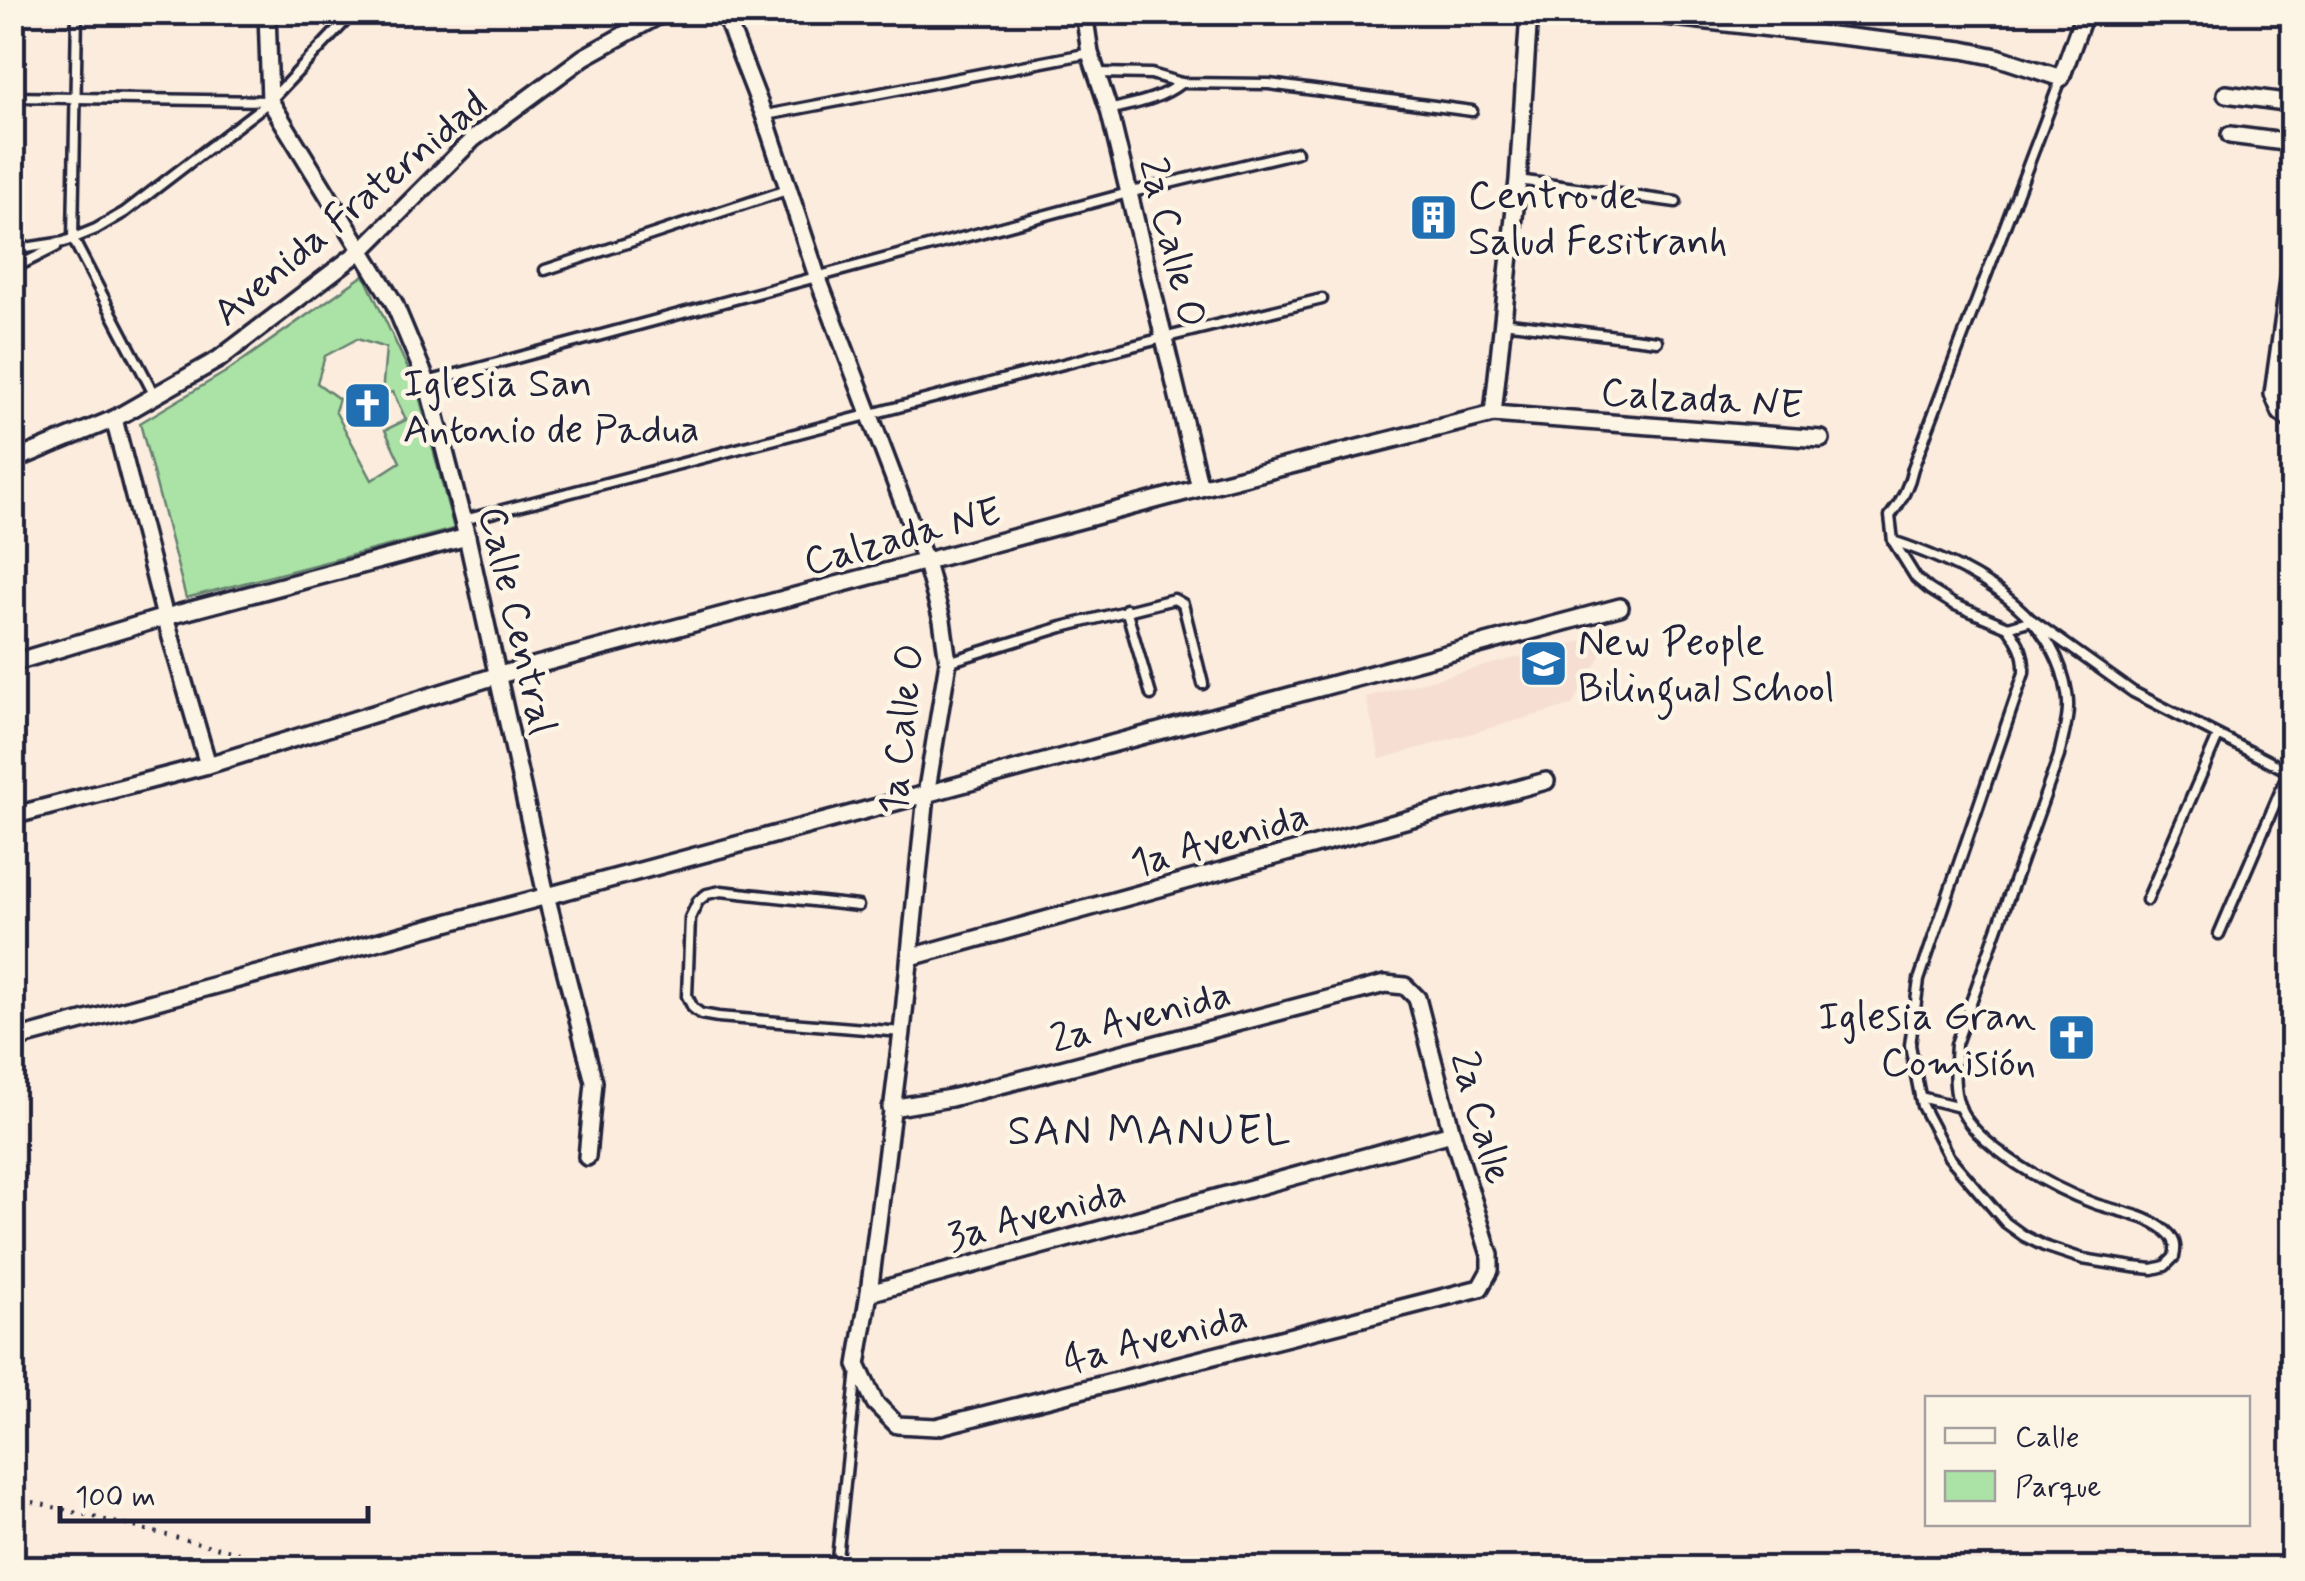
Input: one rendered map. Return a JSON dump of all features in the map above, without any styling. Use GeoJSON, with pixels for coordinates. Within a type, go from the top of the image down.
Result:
{"type":"FeatureCollection","features":[{"type":"Feature","properties":{"kind":"street"},"geometry":{"type":"LineString","coordinates":[[267,12],[270,102]]}},
{"type":"Feature","properties":{"kind":"street","name":"Avenida Fraternidad"},"geometry":{"type":"LineString","coordinates":[[12,462],[114,420],[219,359],[363,249],[473,139],[584,58],[665,12]]}},
{"type":"Feature","properties":{"kind":"street","name":"1a Calle O"},"geometry":{"type":"LineString","coordinates":[[724,12],[790,189],[817,276],[926,562],[942,620],[948,662],[926,795],[902,1032],[857,1366]]}},
{"type":"Feature","properties":{"kind":"street","name":"2a Calle O"},"geometry":{"type":"LineString","coordinates":[[1084,12],[1090,54],[1108,110],[1200,488]]}},
{"type":"Feature","properties":{"kind":"street"},"geometry":{"type":"LineString","coordinates":[[1493,414],[1518,180],[1529,12]]}},
{"type":"Feature","properties":{"kind":"street"},"geometry":{"type":"LineString","coordinates":[[1630,12],[1963,50],[2061,78],[2085,12]]}},
{"type":"Feature","properties":{"kind":"street"},"geometry":{"type":"LineString","coordinates":[[2226,94],[2292,103]]}},
{"type":"Feature","properties":{"kind":"street","name":"Calle Central"},"geometry":{"type":"LineString","coordinates":[[270,102],[394,303],[428,382],[468,537],[546,895],[594,1082],[586,1158]]}},
{"type":"Feature","properties":{"kind":"street"},"geometry":{"type":"LineString","coordinates":[[2230,135],[2292,144]]}},
{"type":"Feature","properties":{"kind":"street"},"geometry":{"type":"LineString","coordinates":[[2292,259],[2274,394],[2281,413],[2292,421]]}},
{"type":"Feature","properties":{"kind":"street","name":"Calzada NE"},"geometry":{"type":"LineString","coordinates":[[12,816],[208,765],[499,675],[1493,414],[1821,439]]}},
{"type":"Feature","properties":{"kind":"street"},"geometry":{"type":"LineString","coordinates":[[114,420],[208,765]]}},
{"type":"Feature","properties":{"kind":"street"},"geometry":{"type":"LineString","coordinates":[[12,663],[165,617],[468,537]]}},
{"type":"Feature","properties":{"kind":"street"},"geometry":{"type":"LineString","coordinates":[[12,1040],[1620,607]]}},
{"type":"Feature","properties":{"kind":"street","name":"1a Avenida"},"geometry":{"type":"LineString","coordinates":[[911,957],[1546,781]]}},
{"type":"Feature","properties":{"kind":"street","name":"2a Avenida"},"geometry":{"type":"LineString","coordinates":[[891,1108],[951,1098],[1385,984],[1405,986]]}},
{"type":"Feature","properties":{"kind":"street","name":"2a Calle"},"geometry":{"type":"LineString","coordinates":[[1405,986],[1417,998],[1452,1133],[1490,1255],[1490,1270]]}},
{"type":"Feature","properties":{"kind":"street","name":"3a Avenida"},"geometry":{"type":"LineString","coordinates":[[869,1292],[1452,1133]]}},
{"type":"Feature","properties":{"kind":"street","name":"4a Avenida"},"geometry":{"type":"LineString","coordinates":[[857,1366],[875,1403],[897,1425],[936,1427],[1480,1288],[1490,1270]]}},
{"type":"Feature","properties":{"kind":"lane"},"geometry":{"type":"LineString","coordinates":[[77,12],[69,240],[156,396]]}},
{"type":"Feature","properties":{"kind":"lane"},"geometry":{"type":"LineString","coordinates":[[12,270],[124,212],[270,102],[354,12]]}},
{"type":"Feature","properties":{"kind":"lane"},"geometry":{"type":"LineString","coordinates":[[764,116],[1090,54]]}},
{"type":"Feature","properties":{"kind":"lane"},"geometry":{"type":"LineString","coordinates":[[1097,73],[1151,74],[1181,83],[1268,84],[1472,111]]}},
{"type":"Feature","properties":{"kind":"lane"},"geometry":{"type":"LineString","coordinates":[[2032,620],[2063,676],[2068,711],[2060,756],[1956,1044],[1954,1078],[1960,1107],[1975,1130],[2024,1169],[2089,1202],[2153,1222],[2169,1234],[2176,1250],[2171,1262],[2153,1269],[2083,1259],[2044,1246],[2006,1223],[1949,1157],[1934,1132],[1920,1097],[1910,1045],[1919,980],[2024,672],[2024,659],[2008,627],[1953,604],[1916,578],[1893,540],[1890,516],[1909,484],[2061,78]]}},
{"type":"Feature","properties":{"kind":"lane"},"geometry":{"type":"LineString","coordinates":[[1108,110],[1156,99],[1181,83]]}},
{"type":"Feature","properties":{"kind":"lane"},"geometry":{"type":"LineString","coordinates":[[12,97],[270,102]]}},
{"type":"Feature","properties":{"kind":"lane"},"geometry":{"type":"LineString","coordinates":[[428,382],[1128,193],[1297,152]]}},
{"type":"Feature","properties":{"kind":"lane"},"geometry":{"type":"LineString","coordinates":[[1518,180],[1676,202]]}},
{"type":"Feature","properties":{"kind":"lane"},"geometry":{"type":"LineString","coordinates":[[544,270],[790,189]]}},
{"type":"Feature","properties":{"kind":"lane"},"geometry":{"type":"LineString","coordinates":[[12,250],[69,240]]}},
{"type":"Feature","properties":{"kind":"lane"},"geometry":{"type":"LineString","coordinates":[[463,520],[1322,299]]}},
{"type":"Feature","properties":{"kind":"lane"},"geometry":{"type":"LineString","coordinates":[[1502,322],[1657,341]]}},
{"type":"Feature","properties":{"kind":"lane"},"geometry":{"type":"LineString","coordinates":[[1893,540],[1963,568],[2002,592],[2032,620],[2134,692],[2290,772],[2219,934]]}},
{"type":"Feature","properties":{"kind":"lane"},"geometry":{"type":"LineString","coordinates":[[948,662],[1126,609],[1174,599],[1183,604],[1204,684]]}},
{"type":"Feature","properties":{"kind":"lane"},"geometry":{"type":"LineString","coordinates":[[1126,609],[1151,696]]}},
{"type":"Feature","properties":{"kind":"lane"},"geometry":{"type":"LineString","coordinates":[[2008,627],[2032,620]]}},
{"type":"Feature","properties":{"kind":"lane"},"geometry":{"type":"LineString","coordinates":[[2147,900],[2218,736]]}},
{"type":"Feature","properties":{"kind":"lane"},"geometry":{"type":"LineString","coordinates":[[858,906],[721,892],[707,894],[690,918],[687,996],[701,1014],[718,1017],[902,1032]]}},
{"type":"Feature","properties":{"kind":"lane"},"geometry":{"type":"LineString","coordinates":[[1920,1097],[1960,1107]]}},
{"type":"Feature","properties":{"kind":"lane"},"geometry":{"type":"LineString","coordinates":[[836,1568],[857,1366]]}},
{"type":"Feature","properties":{"kind":"path"},"geometry":{"type":"LineString","coordinates":[[12,1502],[28,1501],[300,1568]]}},
{"type":"Feature","properties":{"kind":"shaded area","name":"New People Bilingual School"},"geometry":{"type":"Polygon","coordinates":[[[1615,632],[1572,705],[1380,759],[1366,697],[1615,632]]]}},
{"type":"Feature","properties":{"kind":"green space"},"geometry":{"type":"Polygon","coordinates":[[[364,275],[417,388],[454,529],[186,598],[140,423],[229,370],[364,275]],[[357,339],[325,356],[317,383],[339,399],[335,411],[372,480],[400,462],[385,430],[406,420],[393,392],[382,395],[386,348],[357,339]]]}},
{"type":"Feature","properties":{"kind":"place","name":"Centro de Salud Fesitranh"},"geometry":{"type":"Point","coordinates":[1433,217]}},
{"type":"Feature","properties":{"kind":"place","name":"Iglesia San Antonio de Padua"},"geometry":{"type":"Point","coordinates":[368,405]}},
{"type":"Feature","properties":{"kind":"place","name":"New People Bilingual School"},"geometry":{"type":"Point","coordinates":[1543,664]}},
{"type":"Feature","properties":{"kind":"place","name":"Iglesia Gran Comisión"},"geometry":{"type":"Point","coordinates":[2071,1038]}},
{"type":"Feature","properties":{"kind":"district","name":"SAN MANUEL"},"geometry":{"type":"Point","coordinates":[1150,1129]}}]}
